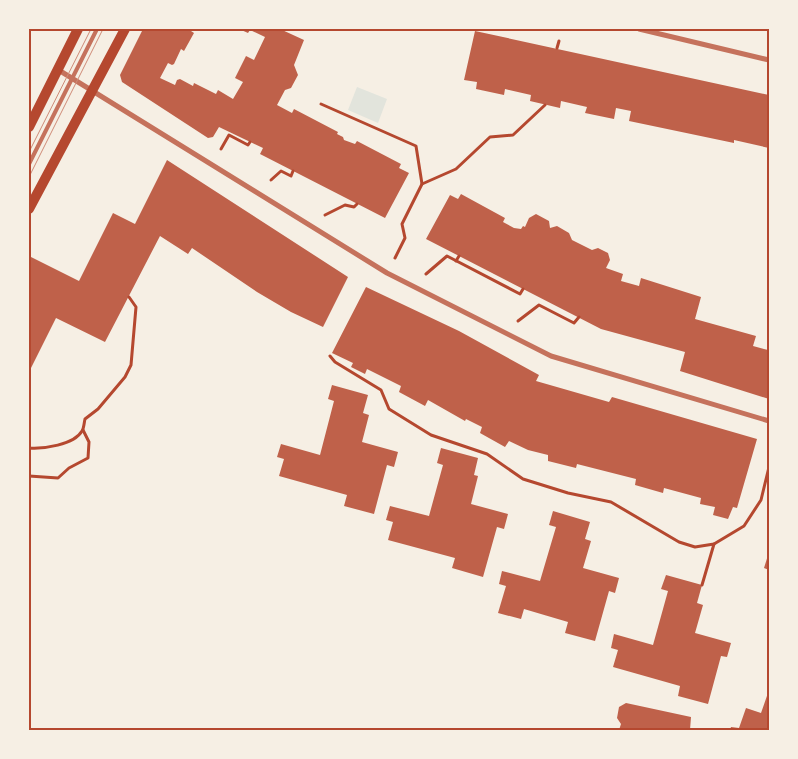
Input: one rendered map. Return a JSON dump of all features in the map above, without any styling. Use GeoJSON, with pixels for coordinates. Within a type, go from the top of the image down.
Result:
{"type":"FeatureCollection","features":[{"type":"Feature","properties":{"kind":"main road"},"geometry":{"type":"LineString","coordinates":[[29,127],[78,29]]}},
{"type":"Feature","properties":{"kind":"main road"},"geometry":{"type":"LineString","coordinates":[[29,209],[125,29]]}},
{"type":"Feature","properties":{"kind":"street"},"geometry":{"type":"LineString","coordinates":[[639,29],[769,60]]}},
{"type":"Feature","properties":{"kind":"street"},"geometry":{"type":"LineString","coordinates":[[57,69],[387,273],[551,356],[769,421]]}},
{"type":"Feature","properties":{"kind":"lane"},"geometry":{"type":"LineString","coordinates":[[29,164],[97,29]]}},
{"type":"Feature","properties":{"kind":"path"},"geometry":{"type":"LineString","coordinates":[[557,48],[559,42]]}},
{"type":"Feature","properties":{"kind":"path"},"geometry":{"type":"LineString","coordinates":[[321,104],[416,146],[422,184],[402,224],[405,238],[395,258]]}},
{"type":"Feature","properties":{"kind":"path"},"geometry":{"type":"LineString","coordinates":[[422,184],[456,169],[490,137],[513,134],[545,105]]}},
{"type":"Feature","properties":{"kind":"path"},"geometry":{"type":"LineString","coordinates":[[221,149],[229,135],[248,145],[250,142]]}},
{"type":"Feature","properties":{"kind":"path"},"geometry":{"type":"LineString","coordinates":[[270,180],[281,171],[291,176],[294,171]]}},
{"type":"Feature","properties":{"kind":"path"},"geometry":{"type":"LineString","coordinates":[[325,215],[345,205],[354,207],[357,204]]}},
{"type":"Feature","properties":{"kind":"path"},"geometry":{"type":"LineString","coordinates":[[426,274],[447,256],[520,294],[523,289]]}},
{"type":"Feature","properties":{"kind":"path"},"geometry":{"type":"LineString","coordinates":[[456,261],[459,256]]}},
{"type":"Feature","properties":{"kind":"path"},"geometry":{"type":"LineString","coordinates":[[29,476],[58,478],[69,468],[88,458],[89,442],[83,430],[84,419],[98,409],[125,377],[131,365],[136,307],[129,297]]}},
{"type":"Feature","properties":{"kind":"path"},"geometry":{"type":"LineString","coordinates":[[518,321],[539,305],[574,323],[579,317]]}},
{"type":"Feature","properties":{"kind":"path"},"geometry":{"type":"LineString","coordinates":[[330,356],[335,362],[381,390],[389,409],[432,435],[487,454],[523,479],[611,502],[679,542],[695,547],[714,544],[744,526],[761,500],[769,467]]}},
{"type":"Feature","properties":{"kind":"path"},"geometry":{"type":"LineString","coordinates":[[29,448],[42,449],[62,444],[77,436],[83,430]]}},
{"type":"Feature","properties":{"kind":"path"},"geometry":{"type":"LineString","coordinates":[[702,585],[714,544]]}},
{"type":"Feature","properties":{"kind":"shaded area"},"geometry":{"type":"Polygon","coordinates":[[[357,87],[387,99],[378,123],[348,110],[357,87]]]}},
{"type":"Feature","properties":{"kind":"building"},"geometry":{"type":"Polygon","coordinates":[[[143,29],[192,29],[191,31],[194,33],[184,51],[181,49],[174,64],[168,63],[160,78],[175,85],[177,80],[180,79],[193,86],[194,83],[216,94],[218,90],[233,99],[243,82],[235,78],[246,56],[254,60],[265,37],[250,30],[248,33],[239,29],[280,29],[304,40],[294,65],[298,75],[291,88],[285,90],[277,105],[292,113],[294,109],[338,132],[337,134],[343,137],[344,140],[355,144],[357,141],[401,164],[399,168],[409,173],[385,218],[260,154],[263,148],[219,127],[213,137],[208,138],[122,82],[120,75],[143,29]]]}},
{"type":"Feature","properties":{"kind":"building"},"geometry":{"type":"Polygon","coordinates":[[[475,31],[769,95],[769,148],[734,140],[734,143],[629,121],[631,111],[616,108],[614,119],[585,113],[587,107],[561,101],[560,108],[530,101],[531,95],[505,89],[504,95],[476,89],[477,82],[464,80],[475,31]]]}},
{"type":"Feature","properties":{"kind":"building"},"geometry":{"type":"Polygon","coordinates":[[[167,160],[348,277],[323,327],[291,312],[257,292],[192,248],[188,254],[160,236],[105,342],[56,318],[29,372],[29,256],[79,281],[113,213],[135,224],[167,160]]]}},
{"type":"Feature","properties":{"kind":"building"},"geometry":{"type":"Polygon","coordinates":[[[461,194],[505,218],[503,222],[514,228],[521,229],[523,226],[525,227],[529,218],[536,214],[549,221],[550,228],[557,226],[569,233],[572,240],[592,250],[598,248],[608,253],[610,260],[606,268],[623,274],[621,281],[639,286],[641,278],[701,297],[695,319],[756,336],[753,346],[768,350],[769,399],[680,371],[685,352],[601,329],[426,239],[450,195],[458,199],[461,194]]]}},
{"type":"Feature","properties":{"kind":"building"},"geometry":{"type":"Polygon","coordinates":[[[366,287],[459,331],[539,375],[536,381],[609,402],[612,397],[757,439],[737,508],[733,507],[728,519],[713,515],[715,507],[700,504],[701,498],[664,488],[663,493],[635,485],[636,479],[577,464],[576,468],[548,461],[548,455],[528,450],[509,441],[505,447],[480,433],[482,427],[466,419],[465,421],[428,400],[425,406],[399,392],[401,386],[367,369],[365,374],[351,367],[353,363],[332,353],[366,287]]]}},
{"type":"Feature","properties":{"kind":"building"},"geometry":{"type":"Polygon","coordinates":[[[332,385],[368,395],[363,413],[369,415],[362,442],[398,452],[394,467],[387,465],[374,514],[344,506],[347,495],[279,476],[284,459],[277,457],[281,444],[320,455],[334,401],[328,399],[332,385]]]}},
{"type":"Feature","properties":{"kind":"building"},"geometry":{"type":"Polygon","coordinates":[[[441,448],[478,458],[474,475],[478,476],[471,504],[508,514],[504,529],[497,527],[483,577],[452,568],[455,558],[388,540],[393,522],[386,520],[390,506],[429,516],[443,465],[437,463],[441,448]]]}},
{"type":"Feature","properties":{"kind":"building"},"geometry":{"type":"Polygon","coordinates":[[[553,511],[590,522],[585,539],[591,541],[583,568],[619,578],[615,593],[609,591],[595,641],[565,633],[568,622],[524,609],[521,619],[498,613],[506,586],[499,584],[502,571],[540,581],[556,527],[549,525],[553,511]]]}},
{"type":"Feature","properties":{"kind":"building"},"geometry":{"type":"Polygon","coordinates":[[[769,552],[769,570],[764,568],[769,552]]]}},
{"type":"Feature","properties":{"kind":"building"},"geometry":{"type":"Polygon","coordinates":[[[666,575],[702,585],[697,603],[703,605],[695,633],[731,643],[727,657],[721,656],[708,704],[678,696],[680,686],[613,667],[618,650],[611,648],[614,634],[653,645],[668,591],[661,589],[666,575]]]}},
{"type":"Feature","properties":{"kind":"building"},"geometry":{"type":"Polygon","coordinates":[[[769,690],[769,730],[730,730],[731,727],[739,728],[746,708],[761,713],[769,690]]]}},
{"type":"Feature","properties":{"kind":"building"},"geometry":{"type":"Polygon","coordinates":[[[626,703],[691,717],[690,730],[619,730],[621,724],[617,718],[619,707],[626,703]]]}},
{"type":"Feature","properties":{"kind":"tram line"},"geometry":{"type":"LineString","coordinates":[[29,152],[91,29]]}},
{"type":"Feature","properties":{"kind":"tram line"},"geometry":{"type":"LineString","coordinates":[[29,177],[103,29]]}}]}
